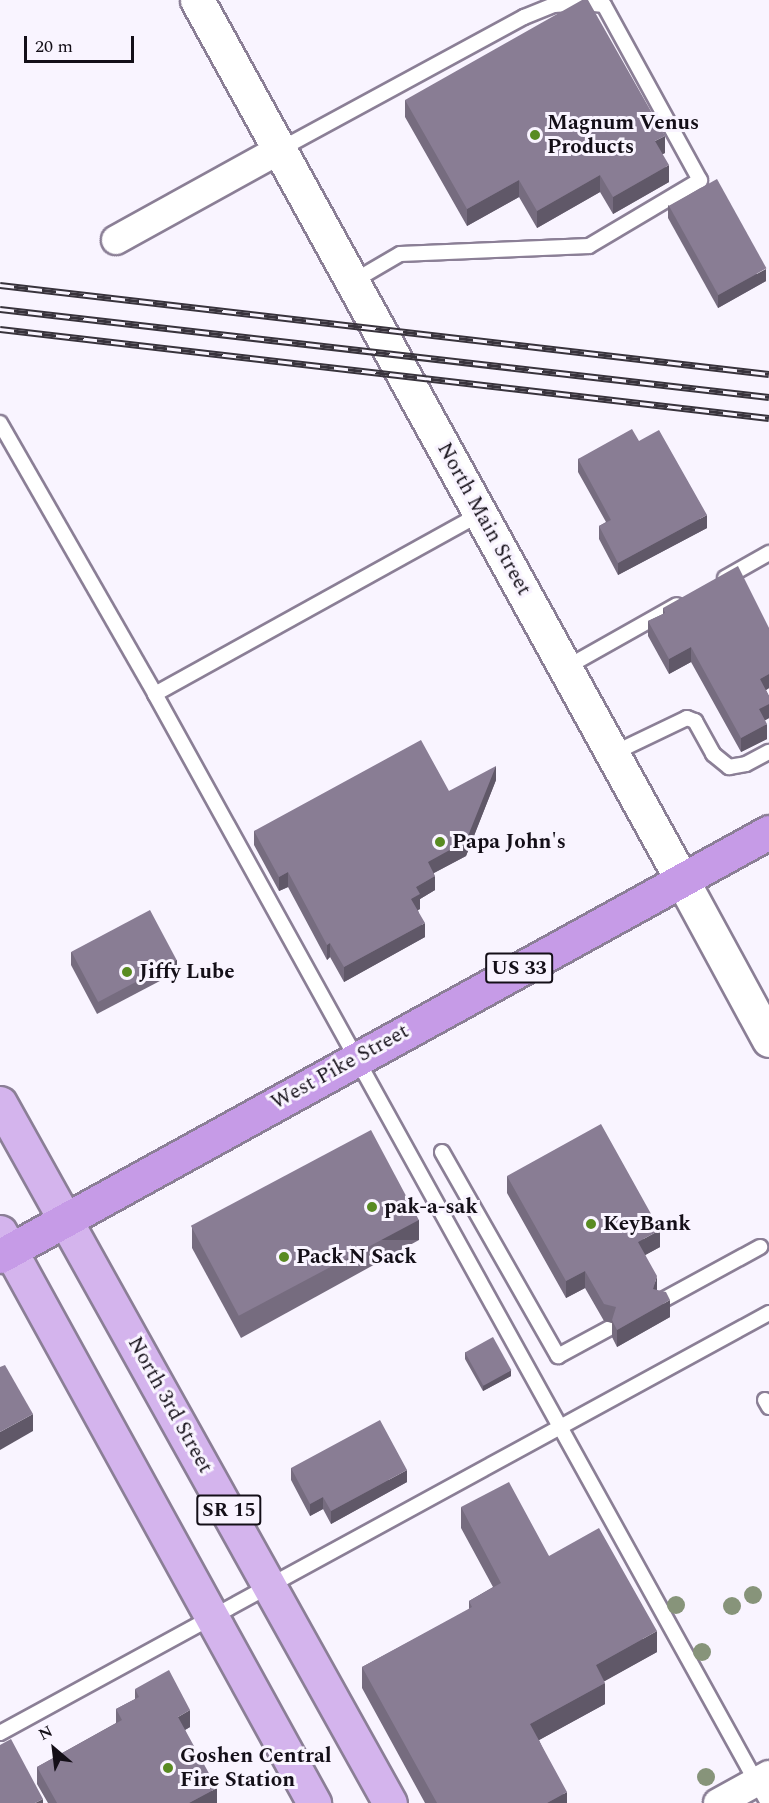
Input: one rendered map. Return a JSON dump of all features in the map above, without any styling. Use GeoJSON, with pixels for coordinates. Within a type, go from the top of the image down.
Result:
{"type":"FeatureCollection","features":[{"type":"Feature","properties":{"kind":"highway","name":"US 33"},"geometry":{"type":"LineString","coordinates":[[682,880],[769,832]]}},
{"type":"Feature","properties":{"kind":"highway","name":"West Pike Street"},"geometry":{"type":"LineString","coordinates":[[3,1246],[65,1219],[682,880]]}},
{"type":"Feature","properties":{"kind":"main road","name":"North Main Street"},"geometry":{"type":"LineString","coordinates":[[196,0],[567,667],[682,880],[760,1003],[769,1040]]}},
{"type":"Feature","properties":{"kind":"main road","name":"North 3rd Street"},"geometry":{"type":"LineString","coordinates":[[0,1103],[390,1803]]}},
{"type":"Feature","properties":{"kind":"main road","name":"SR 15"},"geometry":{"type":"LineString","coordinates":[[3,1246],[212,1616],[314,1803]]}},
{"type":"Feature","properties":{"kind":"street"},"geometry":{"type":"LineString","coordinates":[[116,240],[279,150]]}},
{"type":"Feature","properties":{"kind":"street"},"geometry":{"type":"LineString","coordinates":[[718,1803],[765,1786]]}},
{"type":"Feature","properties":{"kind":"lane"},"geometry":{"type":"LineString","coordinates":[[279,150],[524,17],[554,5],[584,3],[604,5],[700,180],[589,246],[400,254],[352,282]]}},
{"type":"Feature","properties":{"kind":"lane"},"geometry":{"type":"LineString","coordinates":[[0,423],[155,694],[561,1427],[765,1786]]}},
{"type":"Feature","properties":{"kind":"lane"},"geometry":{"type":"LineString","coordinates":[[155,694],[481,512]]}},
{"type":"Feature","properties":{"kind":"lane"},"geometry":{"type":"LineString","coordinates":[[709,587],[769,554]]}},
{"type":"Feature","properties":{"kind":"lane"},"geometry":{"type":"LineString","coordinates":[[567,667],[689,598]]}},
{"type":"Feature","properties":{"kind":"lane"},"geometry":{"type":"LineString","coordinates":[[614,753],[687,718],[695,721],[713,754],[729,766],[746,764],[769,752]]}},
{"type":"Feature","properties":{"kind":"lane"},"geometry":{"type":"LineString","coordinates":[[442,1152],[558,1356],[608,1329]]}},
{"type":"Feature","properties":{"kind":"lane"},"geometry":{"type":"LineString","coordinates":[[661,1301],[759,1247]]}},
{"type":"Feature","properties":{"kind":"lane"},"geometry":{"type":"LineString","coordinates":[[0,1733],[769,1313]]}},
{"type":"Feature","properties":{"kind":"building","name":"Magnum Venus Products"},"geometry":{"type":"Polygon","coordinates":[[[582,0],[588,0],[665,136],[655,141],[669,165],[613,197],[600,175],[537,211],[519,180],[467,209],[405,100],[582,0]]]}},
{"type":"Feature","properties":{"kind":"building"},"geometry":{"type":"Polygon","coordinates":[[[717,179],[766,268],[718,295],[669,206],[717,179]]]}},
{"type":"Feature","properties":{"kind":"building"},"geometry":{"type":"Polygon","coordinates":[[[632,429],[639,441],[659,430],[707,515],[618,563],[599,526],[611,520],[578,459],[632,429]]]}},
{"type":"Feature","properties":{"kind":"building"},"geometry":{"type":"Polygon","coordinates":[[[738,566],[769,628],[769,674],[760,679],[769,696],[769,704],[759,709],[767,724],[741,738],[691,647],[669,659],[648,621],[665,613],[663,608],[738,566]]]}},
{"type":"Feature","properties":{"kind":"building"},"geometry":{"type":"Polygon","coordinates":[[[421,740],[449,791],[496,766],[466,841],[428,862],[435,876],[416,887],[420,894],[411,899],[425,923],[344,967],[330,943],[327,945],[288,872],[279,877],[254,831],[421,740]]]}},
{"type":"Feature","properties":{"kind":"building"},"geometry":{"type":"Polygon","coordinates":[[[150,910],[177,960],[98,1002],[71,952],[150,910]]]}},
{"type":"Feature","properties":{"kind":"building"},"geometry":{"type":"Polygon","coordinates":[[[601,1124],[660,1230],[638,1242],[657,1276],[653,1289],[666,1292],[670,1300],[617,1330],[612,1320],[616,1307],[604,1304],[585,1271],[566,1281],[507,1176],[601,1124]]]}},
{"type":"Feature","properties":{"kind":"building"},"geometry":{"type":"Polygon","coordinates":[[[371,1130],[419,1220],[239,1316],[191,1226],[371,1130]]]}},
{"type":"Feature","properties":{"kind":"building"},"geometry":{"type":"Polygon","coordinates":[[[493,1337],[511,1370],[483,1386],[465,1353],[493,1337]]]}},
{"type":"Feature","properties":{"kind":"building"},"geometry":{"type":"Polygon","coordinates":[[[5,1365],[33,1414],[0,1432],[0,1367],[5,1365]]]}},
{"type":"Feature","properties":{"kind":"building"},"geometry":{"type":"Polygon","coordinates":[[[380,1420],[407,1470],[331,1511],[323,1497],[310,1504],[291,1468],[380,1420]]]}},
{"type":"Feature","properties":{"kind":"building"},"geometry":{"type":"Polygon","coordinates":[[[509,1482],[549,1556],[599,1528],[657,1631],[596,1665],[605,1683],[530,1724],[567,1792],[547,1803],[437,1803],[362,1667],[472,1607],[469,1601],[501,1583],[461,1507],[509,1482]]]}},
{"type":"Feature","properties":{"kind":"building"},"geometry":{"type":"Polygon","coordinates":[[[169,1670],[190,1710],[178,1717],[217,1788],[189,1803],[57,1803],[37,1767],[122,1720],[116,1709],[139,1697],[135,1689],[169,1670]]]}},
{"type":"Feature","properties":{"kind":"building"},"geometry":{"type":"Polygon","coordinates":[[[11,1739],[43,1799],[35,1803],[0,1803],[0,1745],[11,1739]]]}},
{"type":"Feature","properties":{"kind":"railway"},"geometry":{"type":"LineString","coordinates":[[0,285],[769,374]]}},
{"type":"Feature","properties":{"kind":"railway"},"geometry":{"type":"LineString","coordinates":[[0,309],[769,397]]}},
{"type":"Feature","properties":{"kind":"railway"},"geometry":{"type":"LineString","coordinates":[[0,329],[769,418]]}},
{"type":"Feature","properties":{"kind":"place","name":"Magnum Venus Products"},"geometry":{"type":"Point","coordinates":[535,135]}},
{"type":"Feature","properties":{"kind":"place","name":"Papa John's"},"geometry":{"type":"Point","coordinates":[440,842]}},
{"type":"Feature","properties":{"kind":"place","name":"Jiffy Lube"},"geometry":{"type":"Point","coordinates":[127,972]}},
{"type":"Feature","properties":{"kind":"place","name":"pak-a-sak"},"geometry":{"type":"Point","coordinates":[372,1207]}},
{"type":"Feature","properties":{"kind":"place","name":"KeyBank"},"geometry":{"type":"Point","coordinates":[591,1224]}},
{"type":"Feature","properties":{"kind":"place","name":"Pack N Sack"},"geometry":{"type":"Point","coordinates":[284,1257]}},
{"type":"Feature","properties":{"kind":"place","name":"Goshen Central Fire Station"},"geometry":{"type":"Point","coordinates":[168,1768]}}]}
